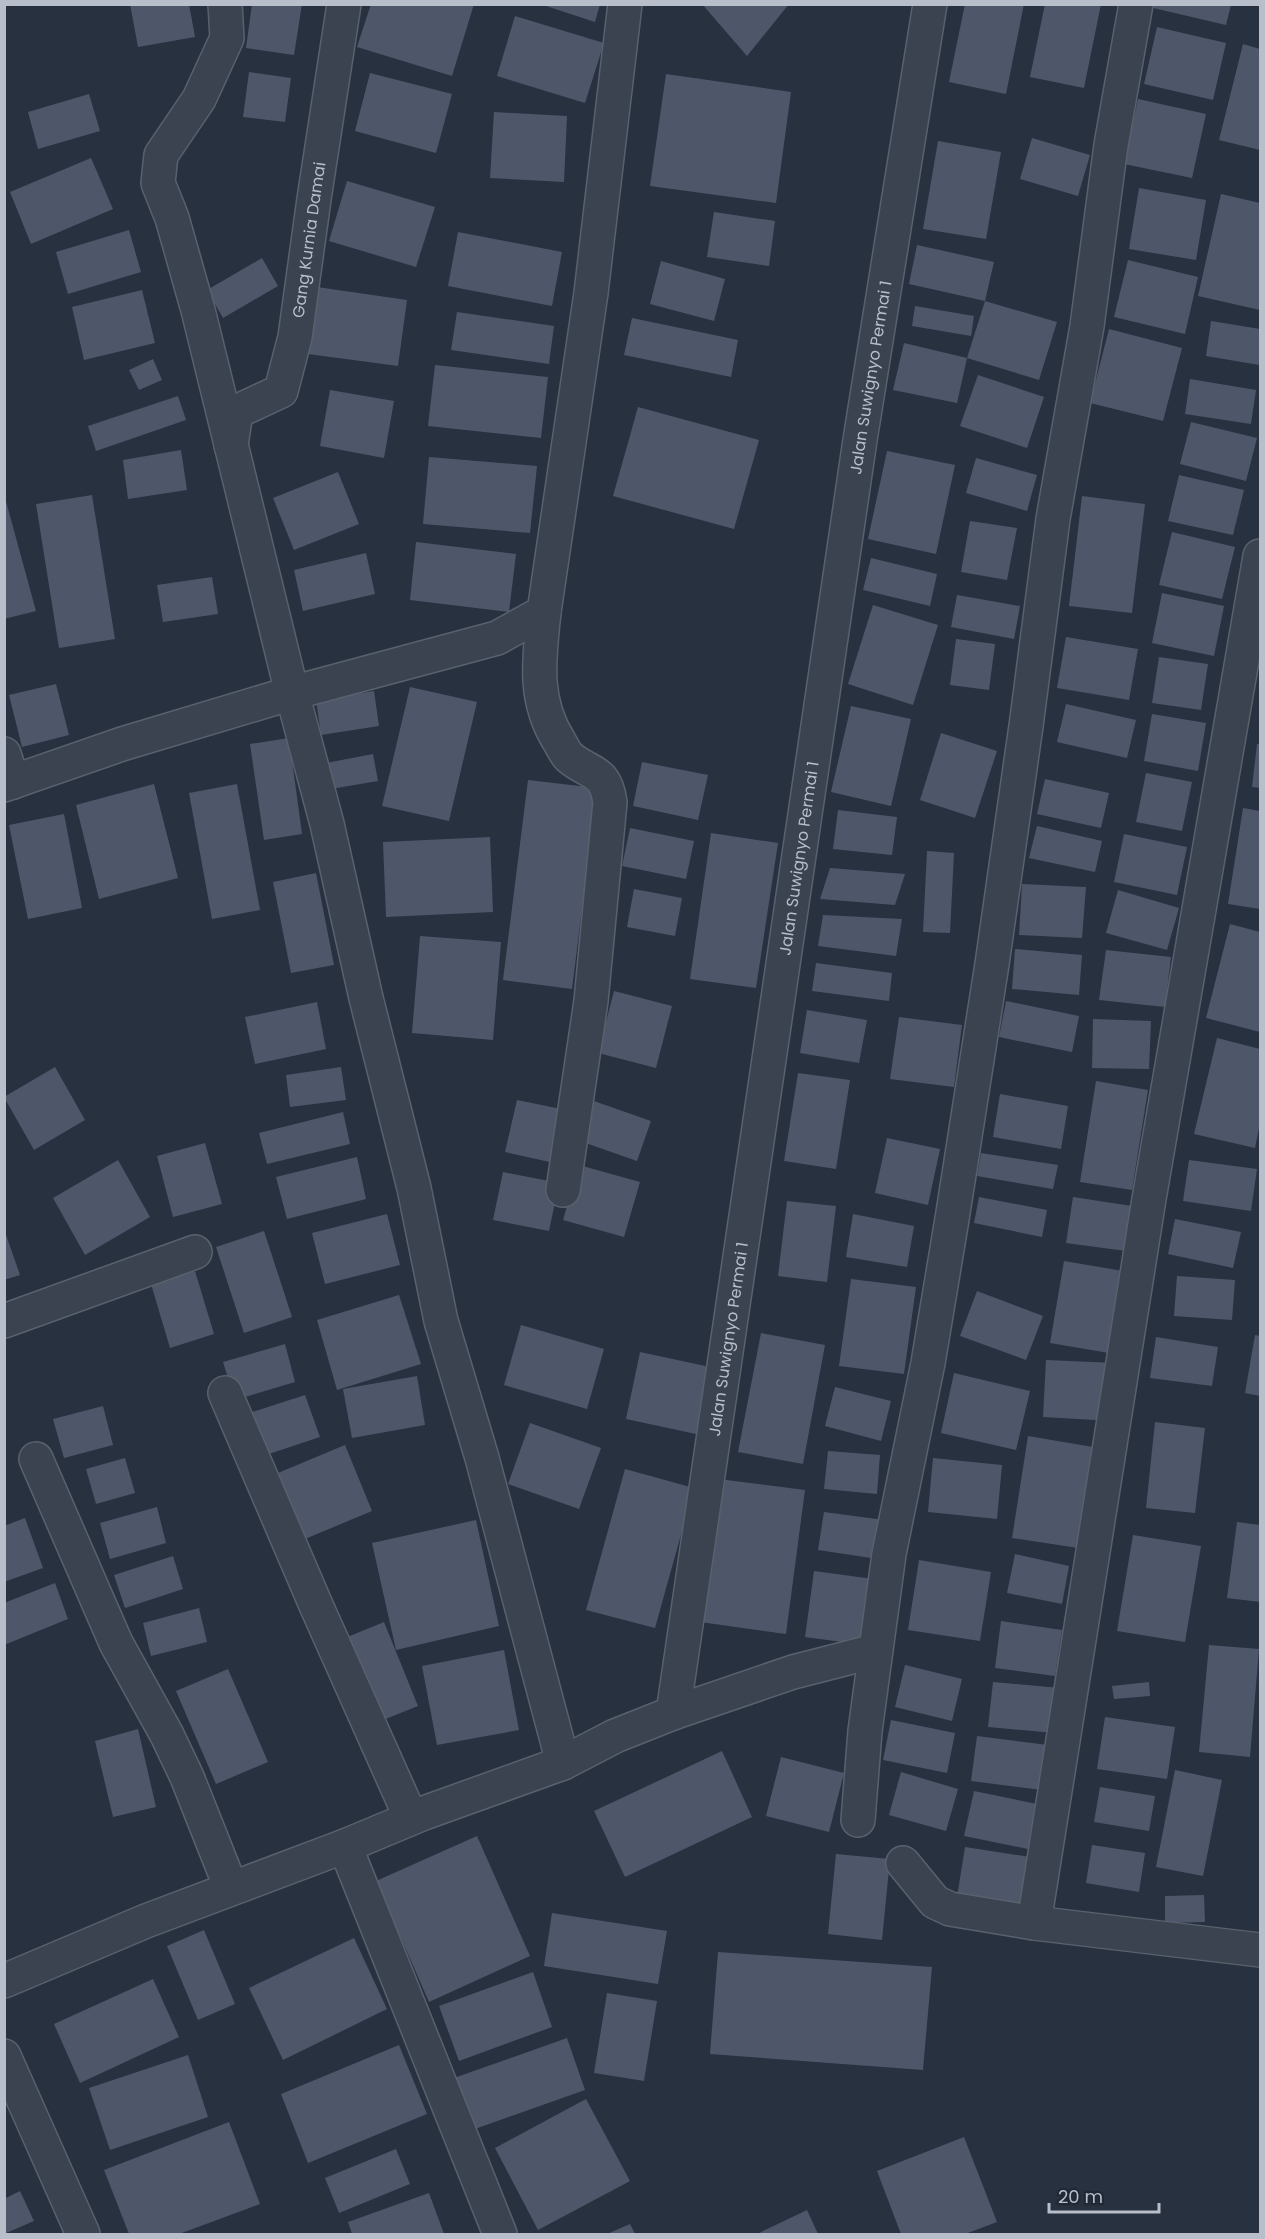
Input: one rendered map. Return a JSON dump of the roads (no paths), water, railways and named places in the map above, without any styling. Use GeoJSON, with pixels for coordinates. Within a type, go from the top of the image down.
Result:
{"type":"FeatureCollection","features":[{"type":"Feature","properties":{"kind":"street"},"geometry":{"type":"LineString","coordinates":[[225,4],[227,38],[199,99],[161,155],[158,183],[172,218],[195,298],[292,693],[327,824],[366,998],[414,1188],[441,1321],[488,1480],[563,1763]]}},
{"type":"Feature","properties":{"kind":"street","name":"Gang Kurnia Damai"},"geometry":{"type":"LineString","coordinates":[[231,446],[236,412],[281,391],[295,337],[344,4]]}},
{"type":"Feature","properties":{"kind":"street"},"geometry":{"type":"LineString","coordinates":[[563,1190],[591,1001],[610,802],[607,785],[595,772],[568,756],[549,724],[540,692],[540,648],[591,293],[625,4]]}},
{"type":"Feature","properties":{"kind":"street","name":"Jalan Suwignyo Permai 1"},"geometry":{"type":"LineString","coordinates":[[673,1713],[857,464],[930,4]]}},
{"type":"Feature","properties":{"kind":"street"},"geometry":{"type":"LineString","coordinates":[[858,1820],[865,1731],[889,1554],[928,1363],[955,1196],[1020,772],[1053,519],[1087,326],[1111,145],[1137,4]]}},
{"type":"Feature","properties":{"kind":"street"},"geometry":{"type":"LineString","coordinates":[[1034,1923],[1149,1199],[1260,556]]}},
{"type":"Feature","properties":{"kind":"street"},"geometry":{"type":"LineString","coordinates":[[7,774],[122,744],[292,693],[496,638],[544,612]]}},
{"type":"Feature","properties":{"kind":"street"},"geometry":{"type":"LineString","coordinates":[[4,1321],[195,1252]]}},
{"type":"Feature","properties":{"kind":"street"},"geometry":{"type":"LineString","coordinates":[[225,1393],[411,1818]]}},
{"type":"Feature","properties":{"kind":"street"},"geometry":{"type":"LineString","coordinates":[[36,1460],[116,1643],[187,1777],[231,1888]]}},
{"type":"Feature","properties":{"kind":"street"},"geometry":{"type":"LineString","coordinates":[[4,1981],[146,1921],[345,1846],[411,1818],[563,1763],[615,1736],[673,1713],[793,1672],[875,1651]]}},
{"type":"Feature","properties":{"kind":"street"},"geometry":{"type":"LineString","coordinates":[[345,1846],[500,2235]]}},
{"type":"Feature","properties":{"kind":"street"},"geometry":{"type":"LineString","coordinates":[[903,1863],[935,1902],[950,1909],[1034,1923],[1260,1950]]}},
{"type":"Feature","properties":{"kind":"street"},"geometry":{"type":"LineString","coordinates":[[4,2056],[82,2235]]}}]}
